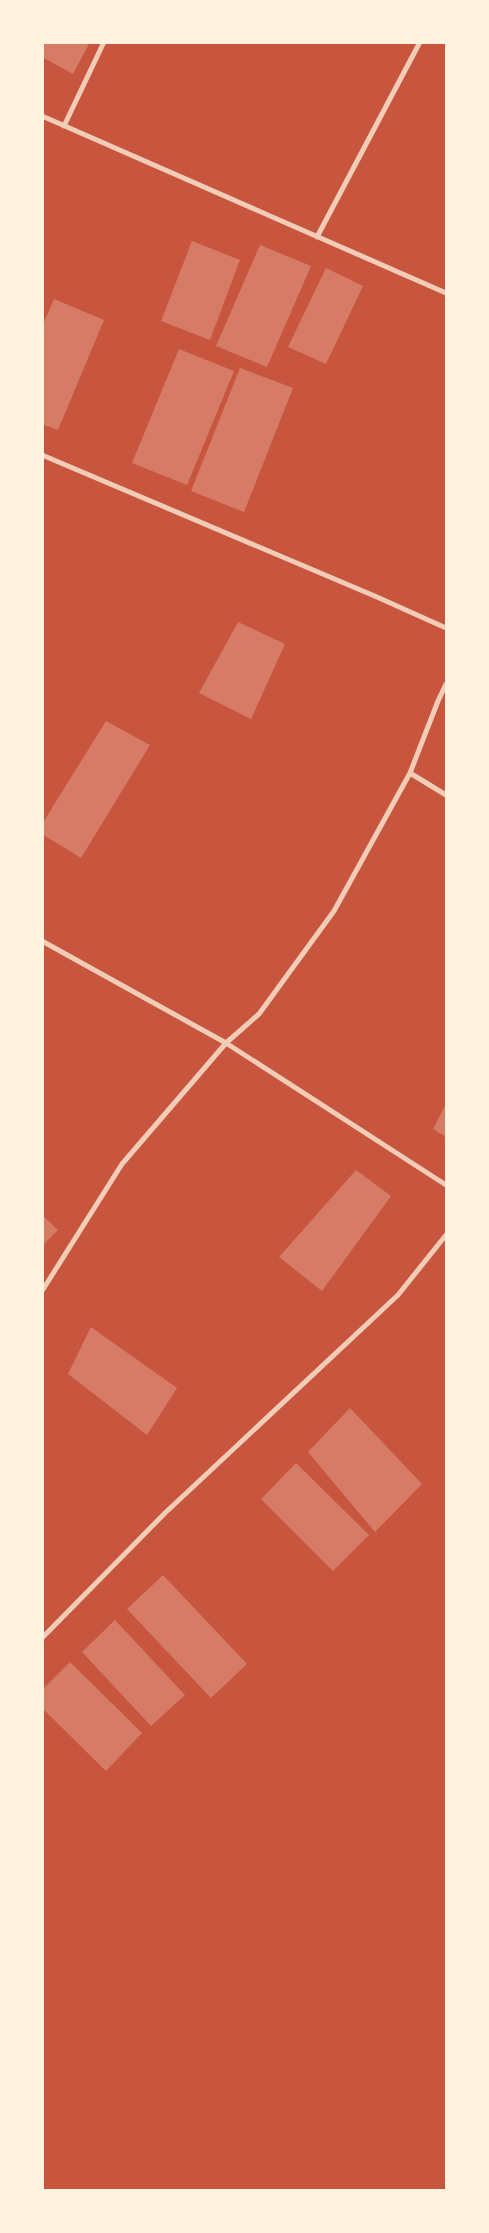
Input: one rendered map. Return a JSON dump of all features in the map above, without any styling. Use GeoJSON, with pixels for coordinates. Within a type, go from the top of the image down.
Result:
{"type":"FeatureCollection","features":[{"type":"Feature","properties":{"kind":"street"},"geometry":{"type":"LineString","coordinates":[[64,126],[104,42]]}},
{"type":"Feature","properties":{"kind":"street"},"geometry":{"type":"LineString","coordinates":[[317,237],[420,42]]}},
{"type":"Feature","properties":{"kind":"street"},"geometry":{"type":"LineString","coordinates":[[42,116],[446,294]]}},
{"type":"Feature","properties":{"kind":"street"},"geometry":{"type":"LineString","coordinates":[[42,455],[377,596],[446,628]]}},
{"type":"Feature","properties":{"kind":"street"},"geometry":{"type":"LineString","coordinates":[[42,1291],[122,1164],[226,1043],[259,1014],[334,911],[410,773],[446,684]]}},
{"type":"Feature","properties":{"kind":"street"},"geometry":{"type":"LineString","coordinates":[[410,773],[446,795]]}},
{"type":"Feature","properties":{"kind":"street"},"geometry":{"type":"LineString","coordinates":[[42,940],[226,1043],[446,1185]]}},
{"type":"Feature","properties":{"kind":"street"},"geometry":{"type":"LineString","coordinates":[[42,1638],[165,1513],[398,1295],[446,1235]]}},
{"type":"Feature","properties":{"kind":"building"},"geometry":{"type":"Polygon","coordinates":[[[42,42],[90,42],[73,74],[42,57],[42,42]]]}},
{"type":"Feature","properties":{"kind":"building"},"geometry":{"type":"Polygon","coordinates":[[[192,241],[240,260],[210,340],[161,321],[192,241]]]}},
{"type":"Feature","properties":{"kind":"building"},"geometry":{"type":"Polygon","coordinates":[[[260,245],[311,266],[267,367],[216,346],[260,245]]]}},
{"type":"Feature","properties":{"kind":"building"},"geometry":{"type":"Polygon","coordinates":[[[326,268],[363,286],[326,364],[288,347],[326,268]]]}},
{"type":"Feature","properties":{"kind":"building"},"geometry":{"type":"Polygon","coordinates":[[[54,299],[104,320],[58,430],[42,424],[42,327],[54,299]]]}},
{"type":"Feature","properties":{"kind":"building"},"geometry":{"type":"Polygon","coordinates":[[[179,349],[234,371],[187,485],[132,463],[179,349]]]}},
{"type":"Feature","properties":{"kind":"building"},"geometry":{"type":"Polygon","coordinates":[[[240,368],[293,388],[244,512],[191,491],[240,368]]]}},
{"type":"Feature","properties":{"kind":"building"},"geometry":{"type":"Polygon","coordinates":[[[238,622],[285,644],[251,719],[199,693],[238,622]]]}},
{"type":"Feature","properties":{"kind":"building"},"geometry":{"type":"Polygon","coordinates":[[[106,721],[150,745],[81,858],[42,834],[42,824],[106,721]]]}},
{"type":"Feature","properties":{"kind":"building"},"geometry":{"type":"Polygon","coordinates":[[[446,1104],[446,1137],[433,1129],[446,1104]]]}},
{"type":"Feature","properties":{"kind":"building"},"geometry":{"type":"Polygon","coordinates":[[[356,1170],[391,1196],[322,1291],[279,1257],[356,1170]]]}},
{"type":"Feature","properties":{"kind":"building"},"geometry":{"type":"Polygon","coordinates":[[[42,1215],[58,1230],[42,1246],[42,1215]]]}},
{"type":"Feature","properties":{"kind":"building"},"geometry":{"type":"Polygon","coordinates":[[[91,1327],[177,1388],[147,1435],[68,1374],[91,1327]]]}},
{"type":"Feature","properties":{"kind":"building"},"geometry":{"type":"Polygon","coordinates":[[[350,1408],[422,1484],[375,1532],[308,1452],[350,1408]]]}},
{"type":"Feature","properties":{"kind":"building"},"geometry":{"type":"Polygon","coordinates":[[[296,1463],[369,1535],[333,1571],[261,1499],[296,1463]]]}},
{"type":"Feature","properties":{"kind":"building"},"geometry":{"type":"Polygon","coordinates":[[[163,1575],[247,1664],[211,1698],[127,1609],[163,1575]]]}},
{"type":"Feature","properties":{"kind":"building"},"geometry":{"type":"Polygon","coordinates":[[[115,1620],[185,1695],[151,1726],[82,1652],[115,1620]]]}},
{"type":"Feature","properties":{"kind":"building"},"geometry":{"type":"Polygon","coordinates":[[[70,1662],[142,1733],[106,1771],[42,1708],[42,1690],[70,1662]]]}}]}
